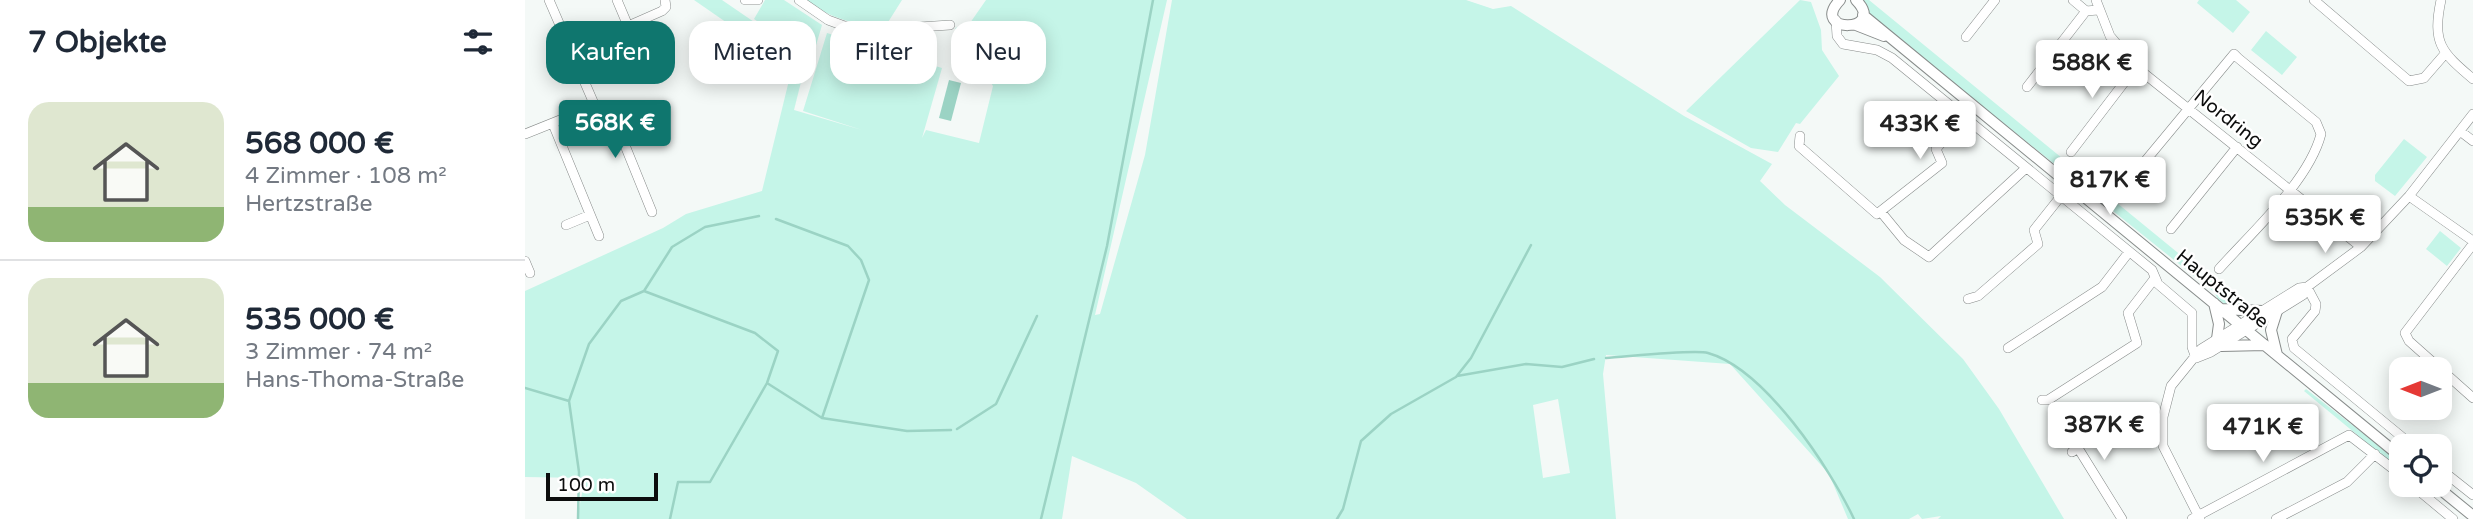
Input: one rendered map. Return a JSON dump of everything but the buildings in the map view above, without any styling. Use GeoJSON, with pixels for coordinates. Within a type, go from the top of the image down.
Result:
{"type":"FeatureCollection","features":[{"type":"Feature","properties":{"kind":"street"},"geometry":{"type":"LineString","coordinates":[[549,0],[558,21]]}},
{"type":"Feature","properties":{"kind":"street"},"geometry":{"type":"LineString","coordinates":[[617,0],[626,21]]}},
{"type":"Feature","properties":{"kind":"street"},"geometry":{"type":"LineString","coordinates":[[639,21],[661,11],[666,6],[665,0]]}},
{"type":"Feature","properties":{"kind":"street"},"geometry":{"type":"LineString","coordinates":[[745,0],[758,0]]}},
{"type":"Feature","properties":{"kind":"street"},"geometry":{"type":"LineString","coordinates":[[799,0],[828,20],[858,31],[950,25]]}},
{"type":"Feature","properties":{"kind":"street","name":"Hauptstraße"},"geometry":{"type":"LineString","coordinates":[[1856,0],[1863,15],[2389,447]]}},
{"type":"Feature","properties":{"kind":"street"},"geometry":{"type":"LineString","coordinates":[[1966,37],[1995,0]]}},
{"type":"Feature","properties":{"kind":"street"},"geometry":{"type":"LineString","coordinates":[[2073,0],[2086,11]]}},
{"type":"Feature","properties":{"kind":"street"},"geometry":{"type":"LineString","coordinates":[[2314,0],[2409,81],[2424,78],[2444,55]]}},
{"type":"Feature","properties":{"kind":"street"},"geometry":{"type":"LineString","coordinates":[[2441,0],[2437,20],[2444,55],[2473,79]]}},
{"type":"Feature","properties":{"kind":"street"},"geometry":{"type":"LineString","coordinates":[[1835,2],[1839,41],[1849,47],[1883,52],[2152,270],[2158,284],[2192,313],[2192,347],[2196,358]]}},
{"type":"Feature","properties":{"kind":"street"},"geometry":{"type":"LineString","coordinates":[[2028,87],[2086,11],[2097,5]]}},
{"type":"Feature","properties":{"kind":"street","name":"Nordring"},"geometry":{"type":"LineString","coordinates":[[2097,5],[2110,36],[2136,67],[2361,247]]}},
{"type":"Feature","properties":{"kind":"street"},"geometry":{"type":"LineString","coordinates":[[1849,47],[1851,26],[1863,15]]}},
{"type":"Feature","properties":{"kind":"street","name":"Hauptstraße"},"geometry":{"type":"LineString","coordinates":[[1836,20],[1893,40]]}},
{"type":"Feature","properties":{"kind":"street"},"geometry":{"type":"LineString","coordinates":[[2122,189],[2234,54],[2316,122],[2321,134],[2317,148],[2290,189],[2220,269]]}},
{"type":"Feature","properties":{"kind":"street"},"geometry":{"type":"LineString","coordinates":[[2071,152],[2136,67]]}},
{"type":"Feature","properties":{"kind":"street"},"geometry":{"type":"LineString","coordinates":[[585,84],[608,136],[622,138],[652,212]]}},
{"type":"Feature","properties":{"kind":"street"},"geometry":{"type":"LineString","coordinates":[[525,134],[594,106]]}},
{"type":"Feature","properties":{"kind":"street"},"geometry":{"type":"LineString","coordinates":[[2389,465],[2349,435],[2197,518],[2166,453],[2161,430],[2171,386],[2196,358],[2243,327],[2303,295],[2307,287],[2361,247],[2409,196],[2473,114]]}},
{"type":"Feature","properties":{"kind":"street"},"geometry":{"type":"LineString","coordinates":[[1800,136],[1799,146],[1877,214],[1942,163],[1936,149],[1963,117]]}},
{"type":"Feature","properties":{"kind":"street"},"geometry":{"type":"LineString","coordinates":[[553,124],[599,236]]}},
{"type":"Feature","properties":{"kind":"street"},"geometry":{"type":"LineString","coordinates":[[2460,131],[2473,141]]}},
{"type":"Feature","properties":{"kind":"street"},"geometry":{"type":"LineString","coordinates":[[2171,229],[2237,147]]}},
{"type":"Feature","properties":{"kind":"street"},"geometry":{"type":"LineString","coordinates":[[1881,212],[1904,240],[1929,257],[2026,168]]}},
{"type":"Feature","properties":{"kind":"street"},"geometry":{"type":"LineString","coordinates":[[1968,299],[1978,296],[2039,244],[2034,230],[2061,196]]}},
{"type":"Feature","properties":{"kind":"street"},"geometry":{"type":"LineString","coordinates":[[2409,196],[2473,242],[2405,333],[2409,341],[2473,398]]}},
{"type":"Feature","properties":{"kind":"street"},"geometry":{"type":"LineString","coordinates":[[566,225],[590,215]]}},
{"type":"Feature","properties":{"kind":"street"},"geometry":{"type":"LineString","coordinates":[[2008,348],[2102,287],[2129,252]]}},
{"type":"Feature","properties":{"kind":"street"},"geometry":{"type":"LineString","coordinates":[[525,261],[530,273]]}},
{"type":"Feature","properties":{"kind":"street"},"geometry":{"type":"LineString","coordinates":[[2042,400],[2048,400],[2137,343],[2128,313],[2155,278]]}},
{"type":"Feature","properties":{"kind":"street"},"geometry":{"type":"LineString","coordinates":[[2243,327],[2262,311],[2299,288],[2307,287]]}},
{"type":"Feature","properties":{"kind":"street"},"geometry":{"type":"LineString","coordinates":[[2307,287],[2316,304],[2315,312],[2292,339],[2294,348],[2398,434]]}},
{"type":"Feature","properties":{"kind":"street"},"geometry":{"type":"LineString","coordinates":[[2219,342],[2218,306],[2262,311]]}},
{"type":"Feature","properties":{"kind":"street"},"geometry":{"type":"LineString","coordinates":[[2277,311],[2271,330],[2277,355]]}},
{"type":"Feature","properties":{"kind":"street"},"geometry":{"type":"LineString","coordinates":[[2219,342],[2265,345]]}},
{"type":"Feature","properties":{"kind":"street"},"geometry":{"type":"LineString","coordinates":[[2072,452],[2078,448],[2122,519]]}},
{"type":"Feature","properties":{"kind":"street"},"geometry":{"type":"LineString","coordinates":[[2276,519],[2347,482],[2375,454]]}},
{"type":"Feature","properties":{"kind":"street"},"geometry":{"type":"LineString","coordinates":[[2452,478],[2473,495]]}},
{"type":"Feature","properties":{"kind":"street"},"geometry":{"type":"LineString","coordinates":[[2426,497],[2453,519]]}},
{"type":"Feature","properties":{"kind":"street"},"geometry":{"type":"LineString","coordinates":[[2450,497],[2473,516]]}},
{"type":"Feature","properties":{"kind":"shaded area"},"geometry":{"type":"Polygon","coordinates":[[[694,0],[722,0],[753,21],[724,21],[694,0]]]}},
{"type":"Feature","properties":{"kind":"shaded area"},"geometry":{"type":"Polygon","coordinates":[[[765,0],[784,0],[816,21],[757,21],[754,19],[765,0]]]}},
{"type":"Feature","properties":{"kind":"shaded area"},"geometry":{"type":"Polygon","coordinates":[[[804,0],[902,0],[889,21],[848,21],[824,12],[804,0]]]}},
{"type":"Feature","properties":{"kind":"shaded area"},"geometry":{"type":"Polygon","coordinates":[[[986,0],[1167,0],[1095,315],[1100,314],[1145,155],[1172,0],[1466,0],[1493,9],[1511,6],[1684,116],[1772,164],[1760,181],[1785,205],[1880,277],[1963,359],[1999,409],[2064,519],[1938,519],[1941,516],[1922,519],[1918,514],[1909,519],[1848,519],[1829,474],[1730,364],[1606,355],[1603,374],[1616,519],[1187,519],[1136,483],[1072,456],[1062,519],[577,519],[585,478],[525,477],[525,291],[663,228],[686,214],[762,191],[788,84],[800,84],[794,110],[862,130],[803,111],[811,84],[816,84],[816,69],[827,33],[830,34],[830,84],[937,84],[937,66],[942,68],[922,138],[926,130],[979,143],[992,84],[1046,84],[1046,21],[971,21],[986,0]],[[1558,399],[1533,405],[1543,478],[1570,473],[1558,399]]]}},
{"type":"Feature","properties":{"kind":"shaded area"},"geometry":{"type":"Polygon","coordinates":[[[1800,0],[1811,2],[1821,30],[1822,50],[1839,76],[1800,124],[1796,123],[1778,152],[1751,148],[1686,111],[1800,0]]]}},
{"type":"Feature","properties":{"kind":"shaded area"},"geometry":{"type":"Polygon","coordinates":[[[1859,0],[1869,0],[2227,293],[2239,299],[2243,308],[2219,300],[2214,292],[1866,13],[1859,0]]]}},
{"type":"Feature","properties":{"kind":"shaded area"},"geometry":{"type":"Polygon","coordinates":[[[2199,0],[2236,0],[2250,12],[2233,33],[2197,3],[2199,0]]]}},
{"type":"Feature","properties":{"kind":"shaded area"},"geometry":{"type":"Polygon","coordinates":[[[816,21],[822,25],[816,45],[816,21]]]}},
{"type":"Feature","properties":{"kind":"shaded area"},"geometry":{"type":"Polygon","coordinates":[[[2266,31],[2297,57],[2282,75],[2251,50],[2266,31]]]}},
{"type":"Feature","properties":{"kind":"shaded area"},"geometry":{"type":"Polygon","coordinates":[[[949,80],[951,84],[961,84],[951,121],[939,118],[949,80]]]}},
{"type":"Feature","properties":{"kind":"shaded area"},"geometry":{"type":"Polygon","coordinates":[[[2404,139],[2427,157],[2395,196],[2375,181],[2375,175],[2404,139]]]}},
{"type":"Feature","properties":{"kind":"shaded area"},"geometry":{"type":"Polygon","coordinates":[[[2440,231],[2461,248],[2447,266],[2426,249],[2440,231]]]}},
{"type":"Feature","properties":{"kind":"shaded area"},"geometry":{"type":"Polygon","coordinates":[[[2306,389],[2389,454],[2389,461],[2304,391],[2306,389]]]}},
{"type":"Feature","properties":{"kind":"waterway"},"geometry":{"type":"LineString","coordinates":[[1041,519],[1107,246],[1153,0]]}},
{"type":"Feature","properties":{"kind":"waterway"},"geometry":{"type":"LineString","coordinates":[[578,519],[579,472],[569,401],[589,344],[621,301],[644,291],[672,247],[705,227],[759,216]]}},
{"type":"Feature","properties":{"kind":"waterway"},"geometry":{"type":"LineString","coordinates":[[776,219],[848,246],[861,260],[869,280],[822,418]]}},
{"type":"Feature","properties":{"kind":"waterway"},"geometry":{"type":"LineString","coordinates":[[1337,519],[1343,509],[1361,441],[1391,414],[1456,377],[1471,358],[1531,245]]}},
{"type":"Feature","properties":{"kind":"waterway"},"geometry":{"type":"LineString","coordinates":[[644,291],[755,333],[778,351],[767,383],[710,482],[678,482],[670,519]]}},
{"type":"Feature","properties":{"kind":"waterway"},"geometry":{"type":"LineString","coordinates":[[957,429],[996,404],[1037,316]]}},
{"type":"Feature","properties":{"kind":"waterway"},"geometry":{"type":"LineString","coordinates":[[1606,358],[1700,352],[1730,363],[1773,399],[1793,423],[1829,474],[1854,519]]}},
{"type":"Feature","properties":{"kind":"waterway"},"geometry":{"type":"LineString","coordinates":[[1457,376],[1526,364],[1562,367],[1594,359]]}},
{"type":"Feature","properties":{"kind":"waterway"},"geometry":{"type":"LineString","coordinates":[[767,383],[822,418],[907,431],[951,430]]}},
{"type":"Feature","properties":{"kind":"waterway"},"geometry":{"type":"LineString","coordinates":[[525,388],[569,401]]}}]}
